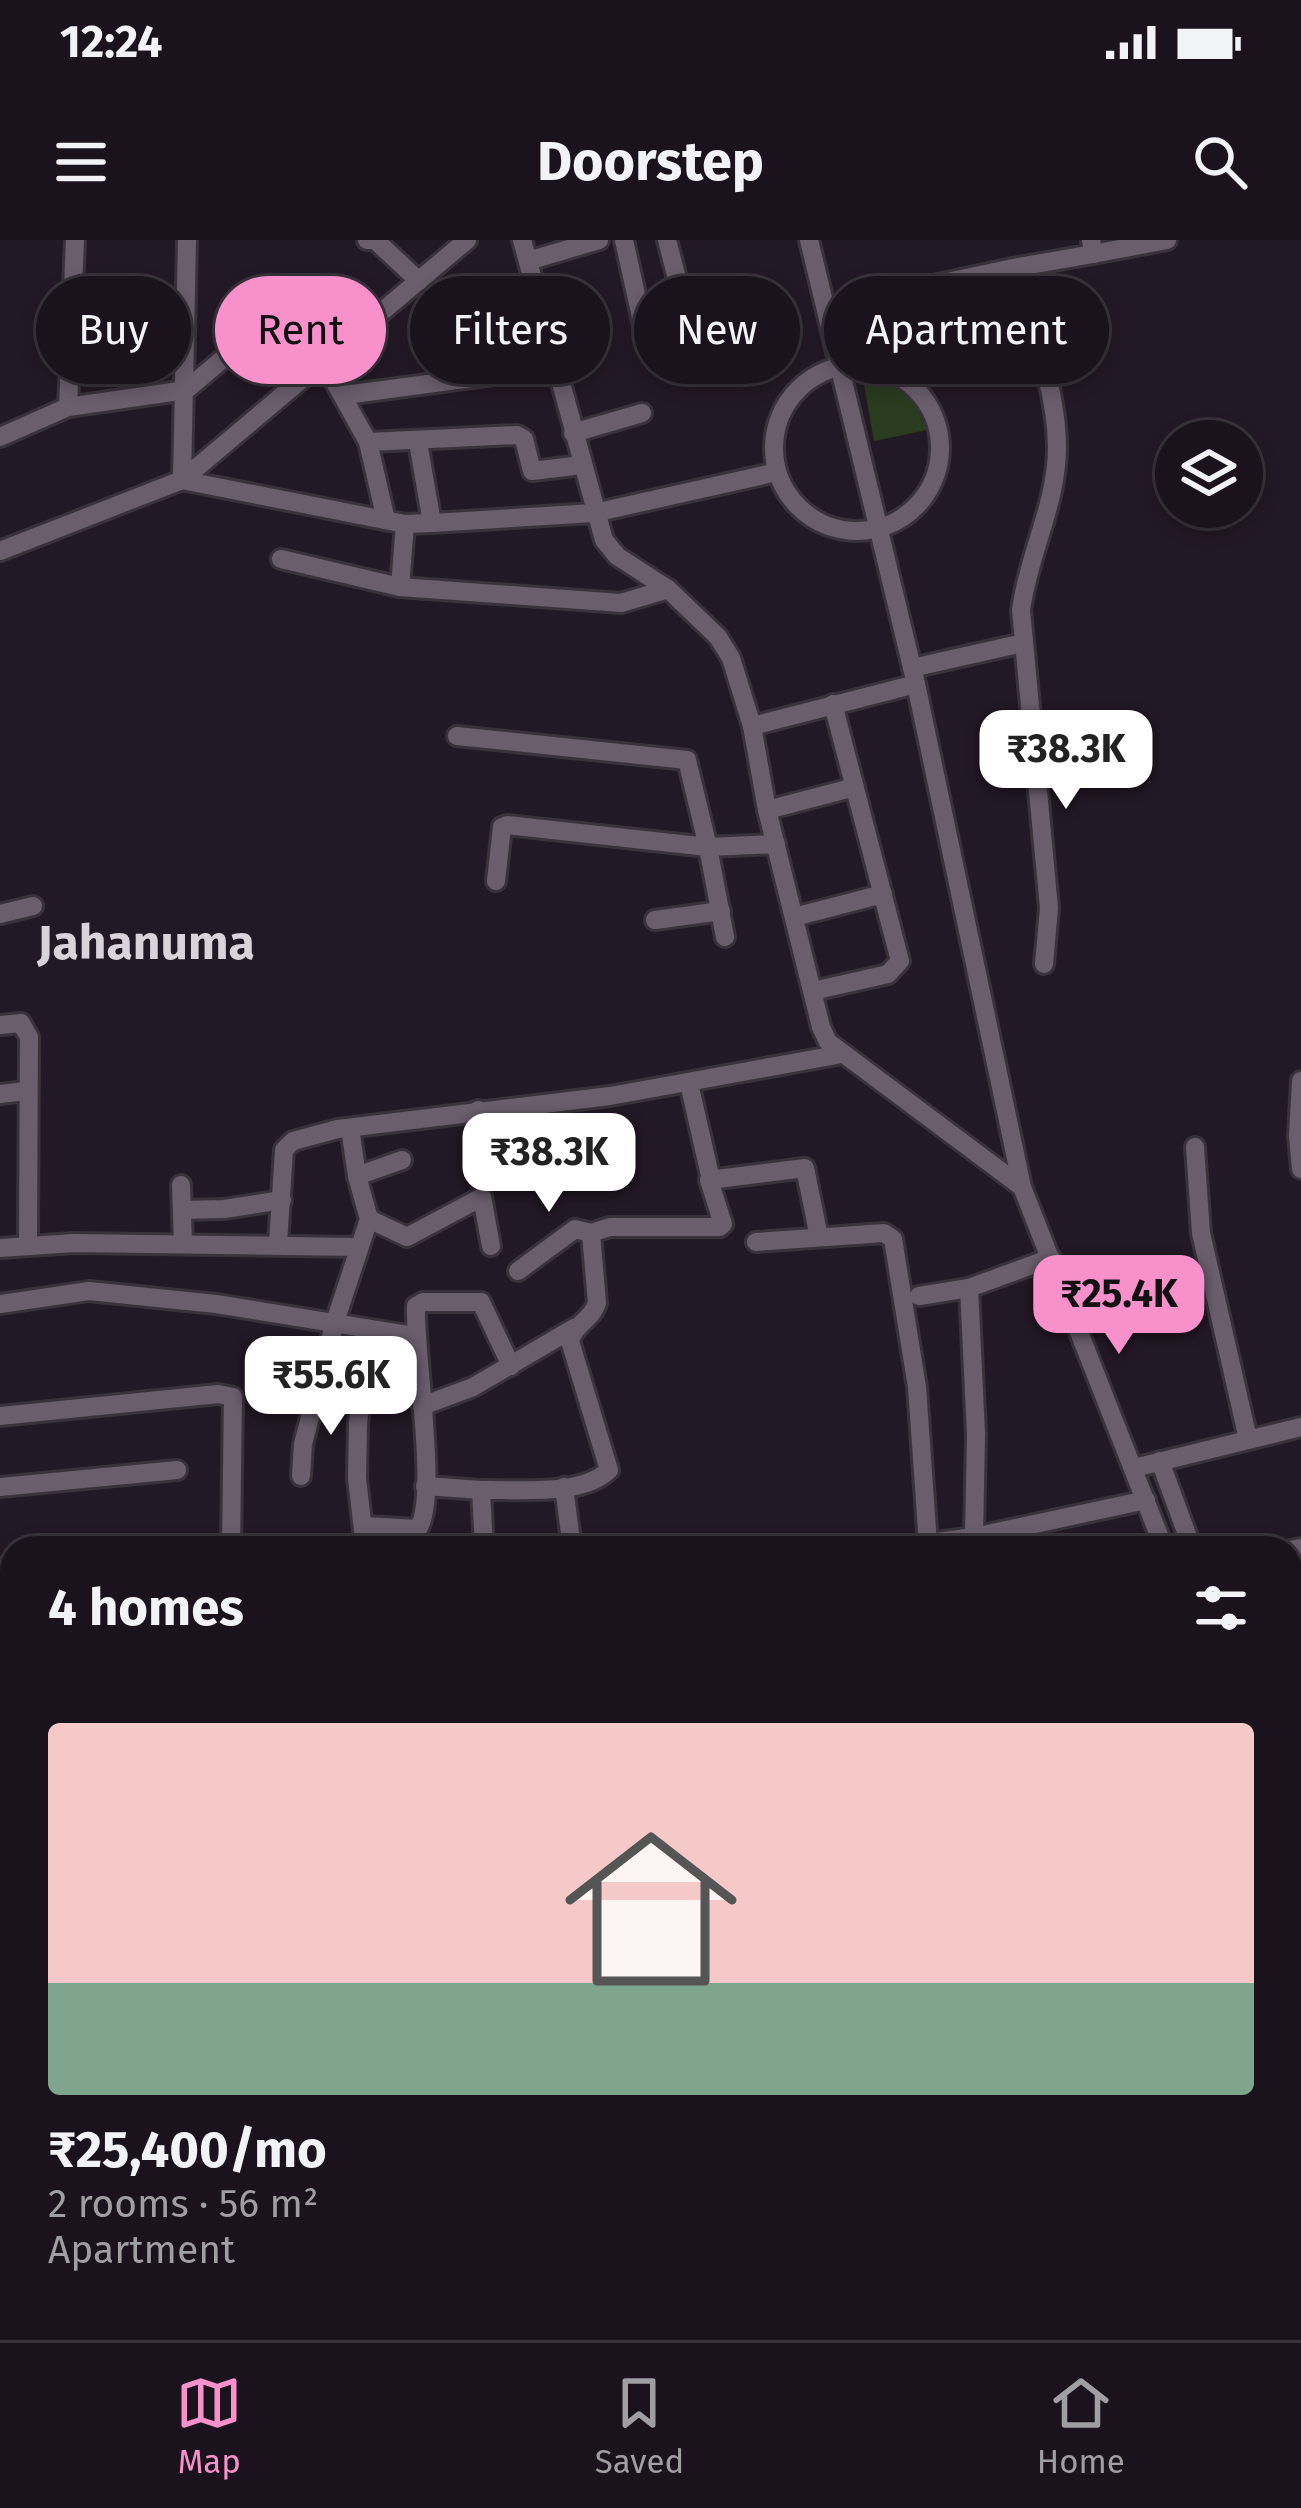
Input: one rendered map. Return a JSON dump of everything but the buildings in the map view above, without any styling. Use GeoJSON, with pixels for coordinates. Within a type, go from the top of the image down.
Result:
{"type":"FeatureCollection","features":[{"type":"Feature","properties":{"kind":"street"},"geometry":{"type":"LineString","coordinates":[[68,407],[75,240]]}},
{"type":"Feature","properties":{"kind":"street"},"geometry":{"type":"LineString","coordinates":[[182,480],[187,240]]}},
{"type":"Feature","properties":{"kind":"street"},"geometry":{"type":"LineString","coordinates":[[372,240],[414,276]]}},
{"type":"Feature","properties":{"kind":"street"},"geometry":{"type":"LineString","coordinates":[[424,276],[467,240]]}},
{"type":"Feature","properties":{"kind":"street"},"geometry":{"type":"LineString","coordinates":[[522,240],[532,276]]}},
{"type":"Feature","properties":{"kind":"street"},"geometry":{"type":"LineString","coordinates":[[528,262],[599,240]]}},
{"type":"Feature","properties":{"kind":"street"},"geometry":{"type":"LineString","coordinates":[[624,240],[634,285]]}},
{"type":"Feature","properties":{"kind":"street"},"geometry":{"type":"LineString","coordinates":[[668,240],[677,276]]}},
{"type":"Feature","properties":{"kind":"street"},"geometry":{"type":"LineString","coordinates":[[809,240],[824,303]]}},
{"type":"Feature","properties":{"kind":"street"},"geometry":{"type":"LineString","coordinates":[[976,276],[1092,247],[1167,240]]}},
{"type":"Feature","properties":{"kind":"street"},"geometry":{"type":"LineString","coordinates":[[1013,268],[1052,401],[1057,449],[1026,573],[1023,643],[1048,908],[1044,964]]}},
{"type":"Feature","properties":{"kind":"street"},"geometry":{"type":"LineString","coordinates":[[386,308],[410,288]]}},
{"type":"Feature","properties":{"kind":"street"},"geometry":{"type":"LineString","coordinates":[[0,437],[68,407],[186,390],[215,366]]}},
{"type":"Feature","properties":{"kind":"street"},"geometry":{"type":"LineString","coordinates":[[824,372],[803,385],[779,418],[773,445],[777,472],[796,505],[826,527],[851,532],[877,530],[903,518],[924,499],[937,473],[940,444],[934,416],[909,384]]}},
{"type":"Feature","properties":{"kind":"street"},"geometry":{"type":"LineString","coordinates":[[0,551],[182,480],[297,384]]}},
{"type":"Feature","properties":{"kind":"street"},"geometry":{"type":"LineString","coordinates":[[337,384],[368,442],[396,522],[400,587]]}},
{"type":"Feature","properties":{"kind":"street"},"geometry":{"type":"LineString","coordinates":[[344,394],[422,384]]}},
{"type":"Feature","properties":{"kind":"street"},"geometry":{"type":"LineString","coordinates":[[560,384],[595,513],[610,549],[668,589],[725,647],[752,726],[767,810],[821,1027],[835,1051],[1022,1186]]}},
{"type":"Feature","properties":{"kind":"street"},"geometry":{"type":"LineString","coordinates":[[843,384],[914,676],[1022,1186],[1160,1536]]}},
{"type":"Feature","properties":{"kind":"street"},"geometry":{"type":"LineString","coordinates":[[574,433],[642,413]]}},
{"type":"Feature","properties":{"kind":"street"},"geometry":{"type":"LineString","coordinates":[[368,442],[517,435],[524,439],[532,470],[581,465]]}},
{"type":"Feature","properties":{"kind":"street"},"geometry":{"type":"LineString","coordinates":[[418,442],[432,524]]}},
{"type":"Feature","properties":{"kind":"street"},"geometry":{"type":"LineString","coordinates":[[182,480],[396,522],[432,524],[595,513],[777,472]]}},
{"type":"Feature","properties":{"kind":"street"},"geometry":{"type":"LineString","coordinates":[[281,559],[400,587],[621,603],[668,589]]}},
{"type":"Feature","properties":{"kind":"street"},"geometry":{"type":"LineString","coordinates":[[752,726],[1023,643]]}},
{"type":"Feature","properties":{"kind":"street"},"geometry":{"type":"LineString","coordinates":[[813,992],[888,974],[900,961],[833,704]]}},
{"type":"Feature","properties":{"kind":"street"},"geometry":{"type":"LineString","coordinates":[[457,736],[687,760],[725,937]]}},
{"type":"Feature","properties":{"kind":"street"},"geometry":{"type":"LineString","coordinates":[[767,810],[855,787]]}},
{"type":"Feature","properties":{"kind":"street"},"geometry":{"type":"LineString","coordinates":[[496,881],[502,827],[507,825],[708,847],[776,844]]}},
{"type":"Feature","properties":{"kind":"street"},"geometry":{"type":"LineString","coordinates":[[794,917],[883,894]]}},
{"type":"Feature","properties":{"kind":"street"},"geometry":{"type":"LineString","coordinates":[[0,914],[33,906]]}},
{"type":"Feature","properties":{"kind":"street"},"geometry":{"type":"LineString","coordinates":[[655,920],[721,911]]}},
{"type":"Feature","properties":{"kind":"street"},"geometry":{"type":"LineString","coordinates":[[0,1025],[20,1023],[29,1037],[28,1244]]}},
{"type":"Feature","properties":{"kind":"street"},"geometry":{"type":"LineString","coordinates":[[278,1243],[284,1147],[311,1135],[689,1083],[842,1054]]}},
{"type":"Feature","properties":{"kind":"street"},"geometry":{"type":"LineString","coordinates":[[1301,1081],[1301,1169]]}},
{"type":"Feature","properties":{"kind":"street"},"geometry":{"type":"LineString","coordinates":[[518,1271],[575,1229],[591,1233],[610,1227],[723,1224],[709,1186],[689,1083]]}},
{"type":"Feature","properties":{"kind":"street"},"geometry":{"type":"LineString","coordinates":[[0,1094],[26,1091]]}},
{"type":"Feature","properties":{"kind":"street"},"geometry":{"type":"LineString","coordinates":[[478,1111],[484,1142]]}},
{"type":"Feature","properties":{"kind":"street"},"geometry":{"type":"LineString","coordinates":[[301,1476],[303,1444],[335,1322],[369,1220],[350,1128]]}},
{"type":"Feature","properties":{"kind":"street"},"geometry":{"type":"LineString","coordinates":[[1195,1147],[1201,1233],[1249,1439]]}},
{"type":"Feature","properties":{"kind":"street"},"geometry":{"type":"LineString","coordinates":[[357,1176],[402,1160]]}},
{"type":"Feature","properties":{"kind":"street"},"geometry":{"type":"LineString","coordinates":[[711,1180],[808,1169],[819,1237]]}},
{"type":"Feature","properties":{"kind":"street"},"geometry":{"type":"LineString","coordinates":[[181,1185],[183,1243]]}},
{"type":"Feature","properties":{"kind":"street"},"geometry":{"type":"LineString","coordinates":[[369,1220],[407,1237],[482,1197],[490,1246]]}},
{"type":"Feature","properties":{"kind":"street"},"geometry":{"type":"LineString","coordinates":[[182,1210],[282,1200]]}},
{"type":"Feature","properties":{"kind":"street"},"geometry":{"type":"LineString","coordinates":[[422,1406],[445,1400],[511,1366],[595,1311],[591,1233]]}},
{"type":"Feature","properties":{"kind":"street"},"geometry":{"type":"LineString","coordinates":[[756,1242],[884,1233],[893,1240],[917,1387],[927,1536]]}},
{"type":"Feature","properties":{"kind":"street"},"geometry":{"type":"LineString","coordinates":[[0,1248],[183,1243],[357,1246]]}},
{"type":"Feature","properties":{"kind":"street"},"geometry":{"type":"LineString","coordinates":[[919,1296],[969,1288],[1051,1258]]}},
{"type":"Feature","properties":{"kind":"street"},"geometry":{"type":"LineString","coordinates":[[969,1288],[976,1434],[974,1536]]}},
{"type":"Feature","properties":{"kind":"street"},"geometry":{"type":"LineString","coordinates":[[0,1304],[88,1291],[415,1336]]}},
{"type":"Feature","properties":{"kind":"street"},"geometry":{"type":"LineString","coordinates":[[364,1526],[422,1527],[425,1486],[415,1336],[419,1303],[481,1302],[511,1366]]}},
{"type":"Feature","properties":{"kind":"street"},"geometry":{"type":"LineString","coordinates":[[425,1486],[564,1487],[601,1478],[610,1470],[571,1347],[574,1328]]}},
{"type":"Feature","properties":{"kind":"street"},"geometry":{"type":"LineString","coordinates":[[364,1536],[357,1478],[358,1423],[370,1330]]}},
{"type":"Feature","properties":{"kind":"street"},"geometry":{"type":"LineString","coordinates":[[0,1416],[218,1394],[233,1397],[232,1536]]}},
{"type":"Feature","properties":{"kind":"street"},"geometry":{"type":"LineString","coordinates":[[1133,1468],[1301,1426]]}},
{"type":"Feature","properties":{"kind":"street"},"geometry":{"type":"LineString","coordinates":[[1160,1461],[1188,1536]]}},
{"type":"Feature","properties":{"kind":"street"},"geometry":{"type":"LineString","coordinates":[[0,1486],[177,1470]]}},
{"type":"Feature","properties":{"kind":"street"},"geometry":{"type":"LineString","coordinates":[[564,1487],[570,1536]]}},
{"type":"Feature","properties":{"kind":"street"},"geometry":{"type":"LineString","coordinates":[[481,1490],[483,1536]]}},
{"type":"Feature","properties":{"kind":"street"},"geometry":{"type":"LineString","coordinates":[[979,1536],[1146,1500]]}},
{"type":"Feature","properties":{"kind":"green space"},"geometry":{"type":"Polygon","coordinates":[[[864,384],[892,384],[916,408],[927,430],[874,441],[864,384]]]}},
{"type":"Feature","properties":{"kind":"district","name":"Jahanuma"},"geometry":{"type":"Point","coordinates":[146,943]}}]}
